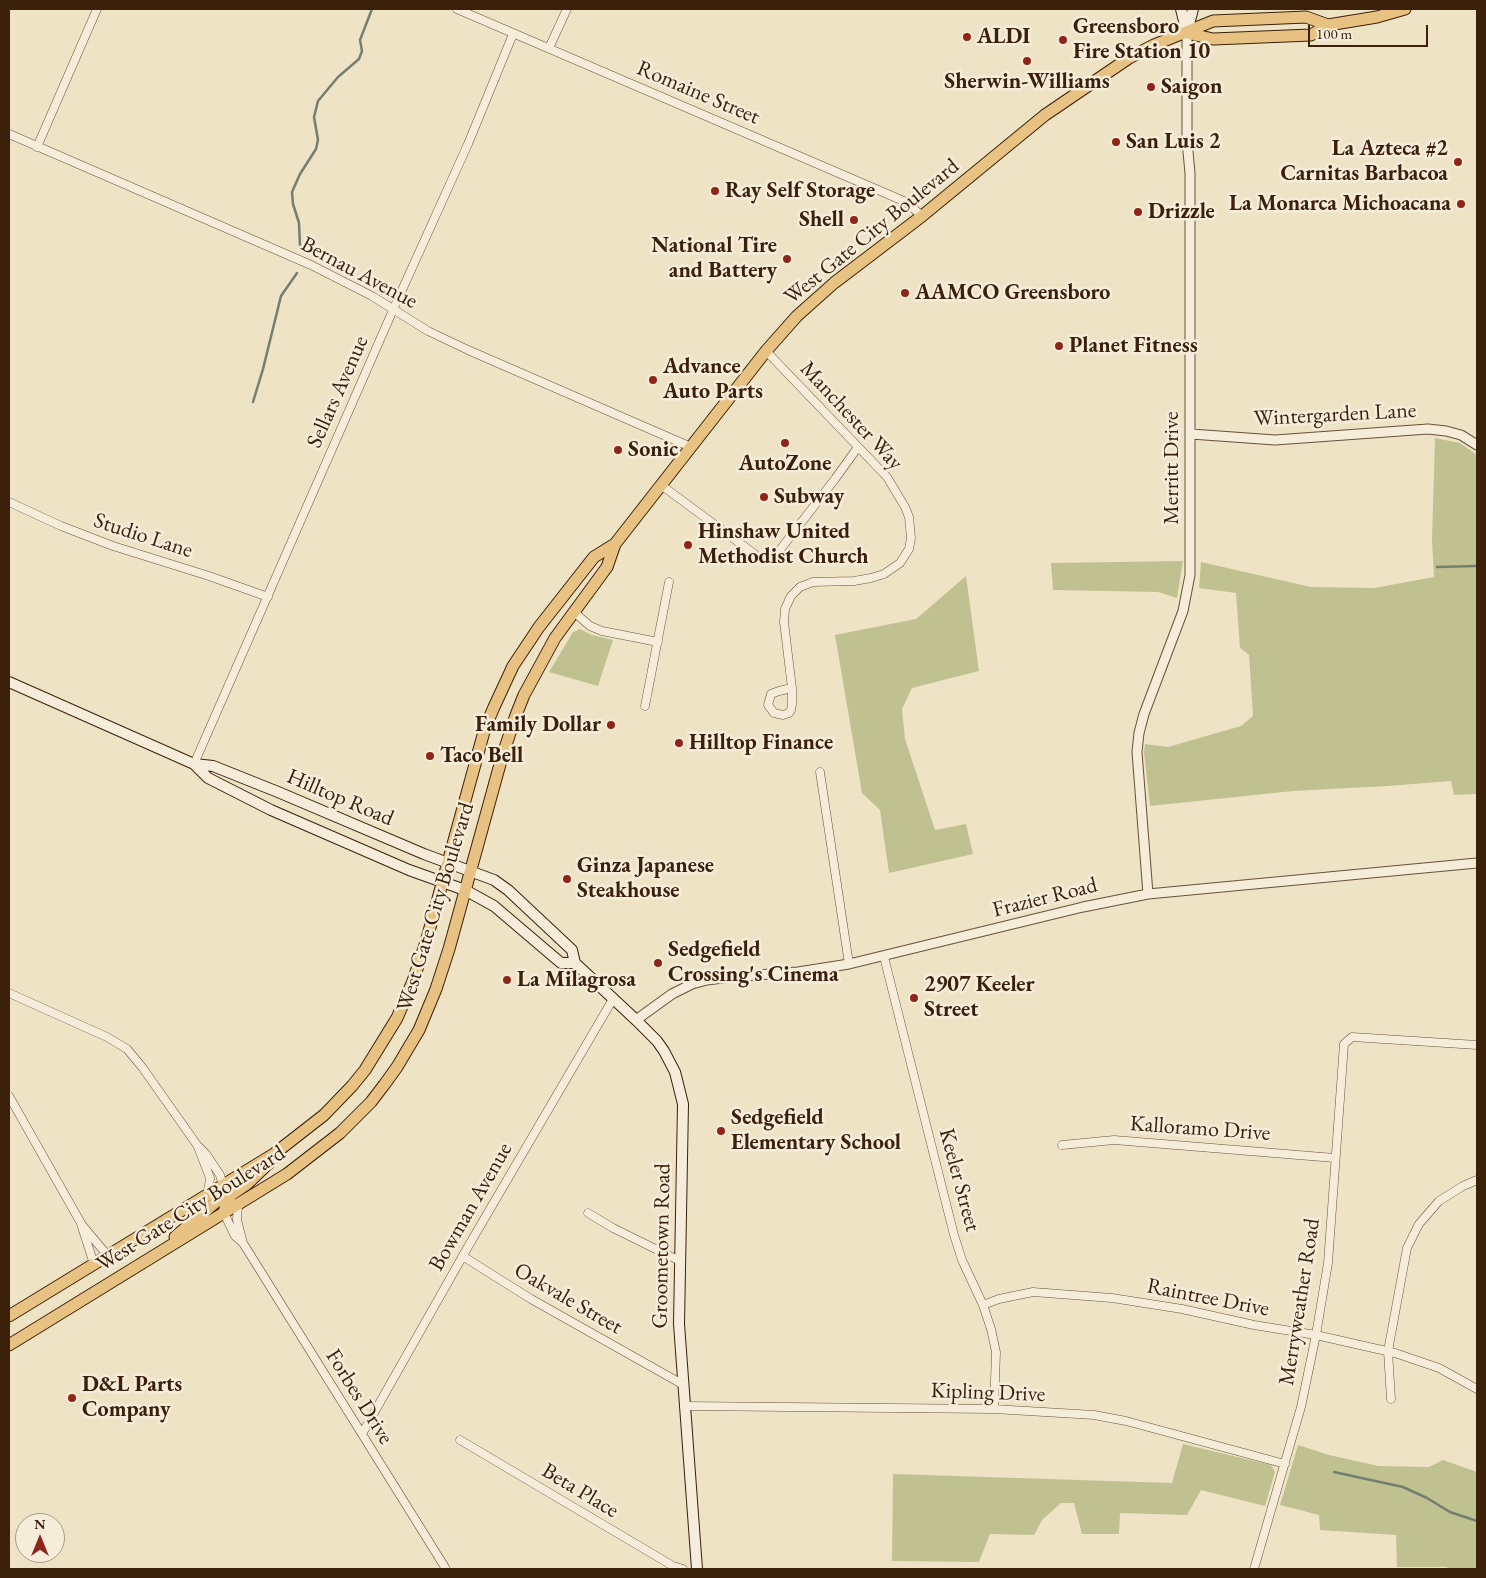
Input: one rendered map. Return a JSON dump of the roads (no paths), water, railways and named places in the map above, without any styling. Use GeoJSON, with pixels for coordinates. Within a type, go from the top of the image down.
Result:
{"type":"FeatureCollection","features":[{"type":"Feature","properties":{"kind":"main road","name":"Merritt Drive"},"geometry":{"type":"LineString","coordinates":[[1181,9],[1187,33]]}},
{"type":"Feature","properties":{"kind":"main road","name":"Merritt Drive"},"geometry":{"type":"LineString","coordinates":[[1187,33],[1193,9]]}},
{"type":"Feature","properties":{"kind":"main road","name":"West Gate City Boulevard"},"geometry":{"type":"LineString","coordinates":[[1187,33],[1213,39],[1311,35],[1328,25],[1369,19],[1405,9]]}},
{"type":"Feature","properties":{"kind":"main road","name":"West Gate City Boulevard"},"geometry":{"type":"LineString","coordinates":[[9,1316],[291,1142],[324,1115],[352,1086],[387,1036],[406,1000],[448,863],[485,728],[513,666],[539,627],[594,557],[614,544],[766,351],[798,316],[834,284],[922,216],[1045,115],[1129,58],[1154,45],[1213,21],[1306,17],[1328,25]]}},
{"type":"Feature","properties":{"kind":"main road","name":"West Gate City Boulevard"},"geometry":{"type":"LineString","coordinates":[[9,1345],[287,1174],[324,1147],[356,1118],[384,1085],[404,1054],[428,1010],[449,949],[516,715],[544,656],[607,567],[614,544]]}},
{"type":"Feature","properties":{"kind":"main road","name":"Hilltop Road"},"geometry":{"type":"LineString","coordinates":[[9,682],[194,764],[213,766],[430,857],[471,870]]}},
{"type":"Feature","properties":{"kind":"main road","name":"Hilltop Road"},"geometry":{"type":"LineString","coordinates":[[194,764],[208,778],[271,810],[442,882]]}},
{"type":"Feature","properties":{"kind":"main road","name":"Groometown Road"},"geometry":{"type":"LineString","coordinates":[[471,870],[491,878],[508,890],[572,950],[575,963],[657,1041],[675,1072],[681,1093],[683,1116],[679,1324],[697,1569]]}},
{"type":"Feature","properties":{"kind":"main road","name":"Groometown Road"},"geometry":{"type":"LineString","coordinates":[[442,882],[466,890],[494,906],[561,962],[575,963]]}},
{"type":"Feature","properties":{"kind":"main road"},"geometry":{"type":"LineString","coordinates":[[224,1213],[226,1203],[232,1195],[251,1181],[291,1142]]}},
{"type":"Feature","properties":{"kind":"main road"},"geometry":{"type":"LineString","coordinates":[[155,1255],[214,1204],[220,1196],[223,1185]]}},
{"type":"Feature","properties":{"kind":"street"},"geometry":{"type":"LineString","coordinates":[[37,147],[97,9]]}},
{"type":"Feature","properties":{"kind":"street","name":"Romaine Street"},"geometry":{"type":"LineString","coordinates":[[456,9],[906,202],[922,216]]}},
{"type":"Feature","properties":{"kind":"street"},"geometry":{"type":"LineString","coordinates":[[549,48],[567,9]]}},
{"type":"Feature","properties":{"kind":"street","name":"Merritt Drive"},"geometry":{"type":"LineString","coordinates":[[1148,894],[1137,744],[1144,714],[1178,623],[1190,575],[1190,183],[1187,141],[1187,33]]}},
{"type":"Feature","properties":{"kind":"street","name":"Sellars Avenue"},"geometry":{"type":"LineString","coordinates":[[194,764],[468,144],[513,34]]}},
{"type":"Feature","properties":{"kind":"street","name":"Bernau Avenue"},"geometry":{"type":"LineString","coordinates":[[9,134],[311,265],[367,293],[428,331],[691,447]]}},
{"type":"Feature","properties":{"kind":"street","name":"Manchester Way"},"geometry":{"type":"LineString","coordinates":[[766,351],[887,477],[905,507],[911,538],[909,548],[900,563],[884,574],[854,581],[813,582],[800,587],[791,596],[785,609],[784,622],[792,688]]}},
{"type":"Feature","properties":{"kind":"street","name":"Wintergarden Lane"},"geometry":{"type":"LineString","coordinates":[[1191,434],[1275,440],[1428,429],[1461,435],[1477,445]]}},
{"type":"Feature","properties":{"kind":"street"},"geometry":{"type":"LineString","coordinates":[[661,485],[760,558],[768,559],[776,555],[858,447]]}},
{"type":"Feature","properties":{"kind":"street","name":"Studio Lane"},"geometry":{"type":"LineString","coordinates":[[9,502],[61,526],[113,546],[209,576],[268,597]]}},
{"type":"Feature","properties":{"kind":"street"},"geometry":{"type":"LineString","coordinates":[[645,706],[669,582]]}},
{"type":"Feature","properties":{"kind":"street"},"geometry":{"type":"LineString","coordinates":[[574,612],[590,626],[602,631],[658,642]]}},
{"type":"Feature","properties":{"kind":"street"},"geometry":{"type":"LineString","coordinates":[[820,772],[849,964]]}},
{"type":"Feature","properties":{"kind":"street","name":"Frazier Road"},"geometry":{"type":"LineString","coordinates":[[636,1020],[672,994],[692,984],[706,980],[798,972],[849,964],[1083,907],[1148,894],[1477,863]]}},
{"type":"Feature","properties":{"kind":"street","name":"Keeler Street"},"geometry":{"type":"LineString","coordinates":[[884,957],[954,1235],[962,1260],[984,1305],[996,1352],[994,1409]]}},
{"type":"Feature","properties":{"kind":"street"},"geometry":{"type":"LineString","coordinates":[[9,994],[107,1037],[127,1049],[142,1067],[197,1145],[206,1154],[220,1175],[223,1185]]}},
{"type":"Feature","properties":{"kind":"street","name":"Bowman Avenue"},"geometry":{"type":"LineString","coordinates":[[362,1434],[613,999]]}},
{"type":"Feature","properties":{"kind":"street","name":"Merryweather Road"},"geometry":{"type":"LineString","coordinates":[[1254,1569],[1285,1464],[1307,1380],[1316,1335],[1328,1262],[1344,1044],[1352,1037],[1477,1045]]}},
{"type":"Feature","properties":{"kind":"street"},"geometry":{"type":"LineString","coordinates":[[9,1096],[82,1225],[108,1256]]}},
{"type":"Feature","properties":{"kind":"street","name":"Kalloramo Drive"},"geometry":{"type":"LineString","coordinates":[[1062,1145],[1114,1140],[1335,1158]]}},
{"type":"Feature","properties":{"kind":"street"},"geometry":{"type":"LineString","coordinates":[[197,1145],[210,1178],[208,1194]]}},
{"type":"Feature","properties":{"kind":"street"},"geometry":{"type":"LineString","coordinates":[[1391,1399],[1388,1352],[1407,1248],[1419,1224],[1439,1201],[1463,1186],[1477,1180]]}},
{"type":"Feature","properties":{"kind":"street","name":"Forbes Drive"},"geometry":{"type":"LineString","coordinates":[[238,1205],[236,1220],[243,1242],[446,1569]]}},
{"type":"Feature","properties":{"kind":"street","name":"Forbes Drive"},"geometry":{"type":"LineString","coordinates":[[224,1213],[235,1236],[243,1242]]}},
{"type":"Feature","properties":{"kind":"street"},"geometry":{"type":"LineString","coordinates":[[588,1213],[613,1228],[680,1261]]}},
{"type":"Feature","properties":{"kind":"street"},"geometry":{"type":"LineString","coordinates":[[82,1225],[94,1264]]}},
{"type":"Feature","properties":{"kind":"street","name":"Oakvale Street"},"geometry":{"type":"LineString","coordinates":[[464,1257],[531,1299],[682,1384]]}},
{"type":"Feature","properties":{"kind":"street","name":"Raintree Drive"},"geometry":{"type":"LineString","coordinates":[[984,1305],[999,1299],[1033,1292],[1112,1298],[1182,1309],[1254,1325],[1316,1335],[1388,1352],[1439,1368],[1477,1389]]}},
{"type":"Feature","properties":{"kind":"street","name":"Kipling Drive"},"geometry":{"type":"LineString","coordinates":[[684,1406],[994,1409],[1094,1415],[1126,1421],[1285,1464]]}},
{"type":"Feature","properties":{"kind":"street","name":"Beta Place"},"geometry":{"type":"LineString","coordinates":[[460,1440],[673,1566],[683,1569]]}},
{"type":"Feature","properties":{"kind":"waterway"},"geometry":{"type":"LineString","coordinates":[[300,246],[299,223],[293,204],[292,192],[300,174],[316,149],[318,140],[314,117],[318,101],[338,77],[359,59],[362,51],[360,40],[372,9]]}},
{"type":"Feature","properties":{"kind":"waterway"},"geometry":{"type":"LineString","coordinates":[[253,402],[281,296],[297,273]]}},
{"type":"Feature","properties":{"kind":"waterway"},"geometry":{"type":"LineString","coordinates":[[1437,567],[1477,566]]}},
{"type":"Feature","properties":{"kind":"waterway"},"geometry":{"type":"LineString","coordinates":[[1334,1472],[1403,1487],[1427,1498],[1450,1512],[1477,1521]]}},
{"type":"Feature","properties":{"kind":"place","name":"ALDI"},"geometry":{"type":"Point","coordinates":[967,37]}},
{"type":"Feature","properties":{"kind":"place","name":"Greensboro Fire Station 10"},"geometry":{"type":"Point","coordinates":[1063,40]}},
{"type":"Feature","properties":{"kind":"place","name":"Sherwin-Williams"},"geometry":{"type":"Point","coordinates":[1027,61]}},
{"type":"Feature","properties":{"kind":"place","name":"Saigon"},"geometry":{"type":"Point","coordinates":[1151,87]}},
{"type":"Feature","properties":{"kind":"place","name":"San Luis 2"},"geometry":{"type":"Point","coordinates":[1116,142]}},
{"type":"Feature","properties":{"kind":"place","name":"La Azteca #2 Carnitas Barbacoa"},"geometry":{"type":"Point","coordinates":[1458,162]}},
{"type":"Feature","properties":{"kind":"place","name":"Ray Self Storage"},"geometry":{"type":"Point","coordinates":[715,191]}},
{"type":"Feature","properties":{"kind":"place","name":"La Monarca Michoacana"},"geometry":{"type":"Point","coordinates":[1461,204]}},
{"type":"Feature","properties":{"kind":"place","name":"Drizzle"},"geometry":{"type":"Point","coordinates":[1138,212]}},
{"type":"Feature","properties":{"kind":"place","name":"Shell"},"geometry":{"type":"Point","coordinates":[854,220]}},
{"type":"Feature","properties":{"kind":"place","name":"National Tire and Battery"},"geometry":{"type":"Point","coordinates":[787,259]}},
{"type":"Feature","properties":{"kind":"place","name":"AAMCO Greensboro"},"geometry":{"type":"Point","coordinates":[905,293]}},
{"type":"Feature","properties":{"kind":"place","name":"Planet Fitness"},"geometry":{"type":"Point","coordinates":[1059,346]}},
{"type":"Feature","properties":{"kind":"place","name":"Advance Auto Parts"},"geometry":{"type":"Point","coordinates":[653,380]}},
{"type":"Feature","properties":{"kind":"place","name":"AutoZone"},"geometry":{"type":"Point","coordinates":[785,443]}},
{"type":"Feature","properties":{"kind":"place","name":"Sonic"},"geometry":{"type":"Point","coordinates":[618,450]}},
{"type":"Feature","properties":{"kind":"place","name":"Subway"},"geometry":{"type":"Point","coordinates":[764,497]}},
{"type":"Feature","properties":{"kind":"place","name":"Hinshaw United Methodist Church"},"geometry":{"type":"Point","coordinates":[688,545]}},
{"type":"Feature","properties":{"kind":"place","name":"Family Dollar"},"geometry":{"type":"Point","coordinates":[611,725]}},
{"type":"Feature","properties":{"kind":"place","name":"Hilltop Finance"},"geometry":{"type":"Point","coordinates":[679,743]}},
{"type":"Feature","properties":{"kind":"place","name":"Taco Bell"},"geometry":{"type":"Point","coordinates":[430,756]}},
{"type":"Feature","properties":{"kind":"place","name":"Ginza Japanese Steakhouse"},"geometry":{"type":"Point","coordinates":[567,879]}},
{"type":"Feature","properties":{"kind":"place","name":"Sedgefield Crossing's Cinema"},"geometry":{"type":"Point","coordinates":[658,963]}},
{"type":"Feature","properties":{"kind":"place","name":"La Milagrosa"},"geometry":{"type":"Point","coordinates":[507,980]}},
{"type":"Feature","properties":{"kind":"place","name":"2907 Keeler Street"},"geometry":{"type":"Point","coordinates":[914,998]}},
{"type":"Feature","properties":{"kind":"place","name":"Sedgefield Elementary School"},"geometry":{"type":"Point","coordinates":[721,1131]}},
{"type":"Feature","properties":{"kind":"place","name":"D&L Parts Company"},"geometry":{"type":"Point","coordinates":[72,1398]}}]}
